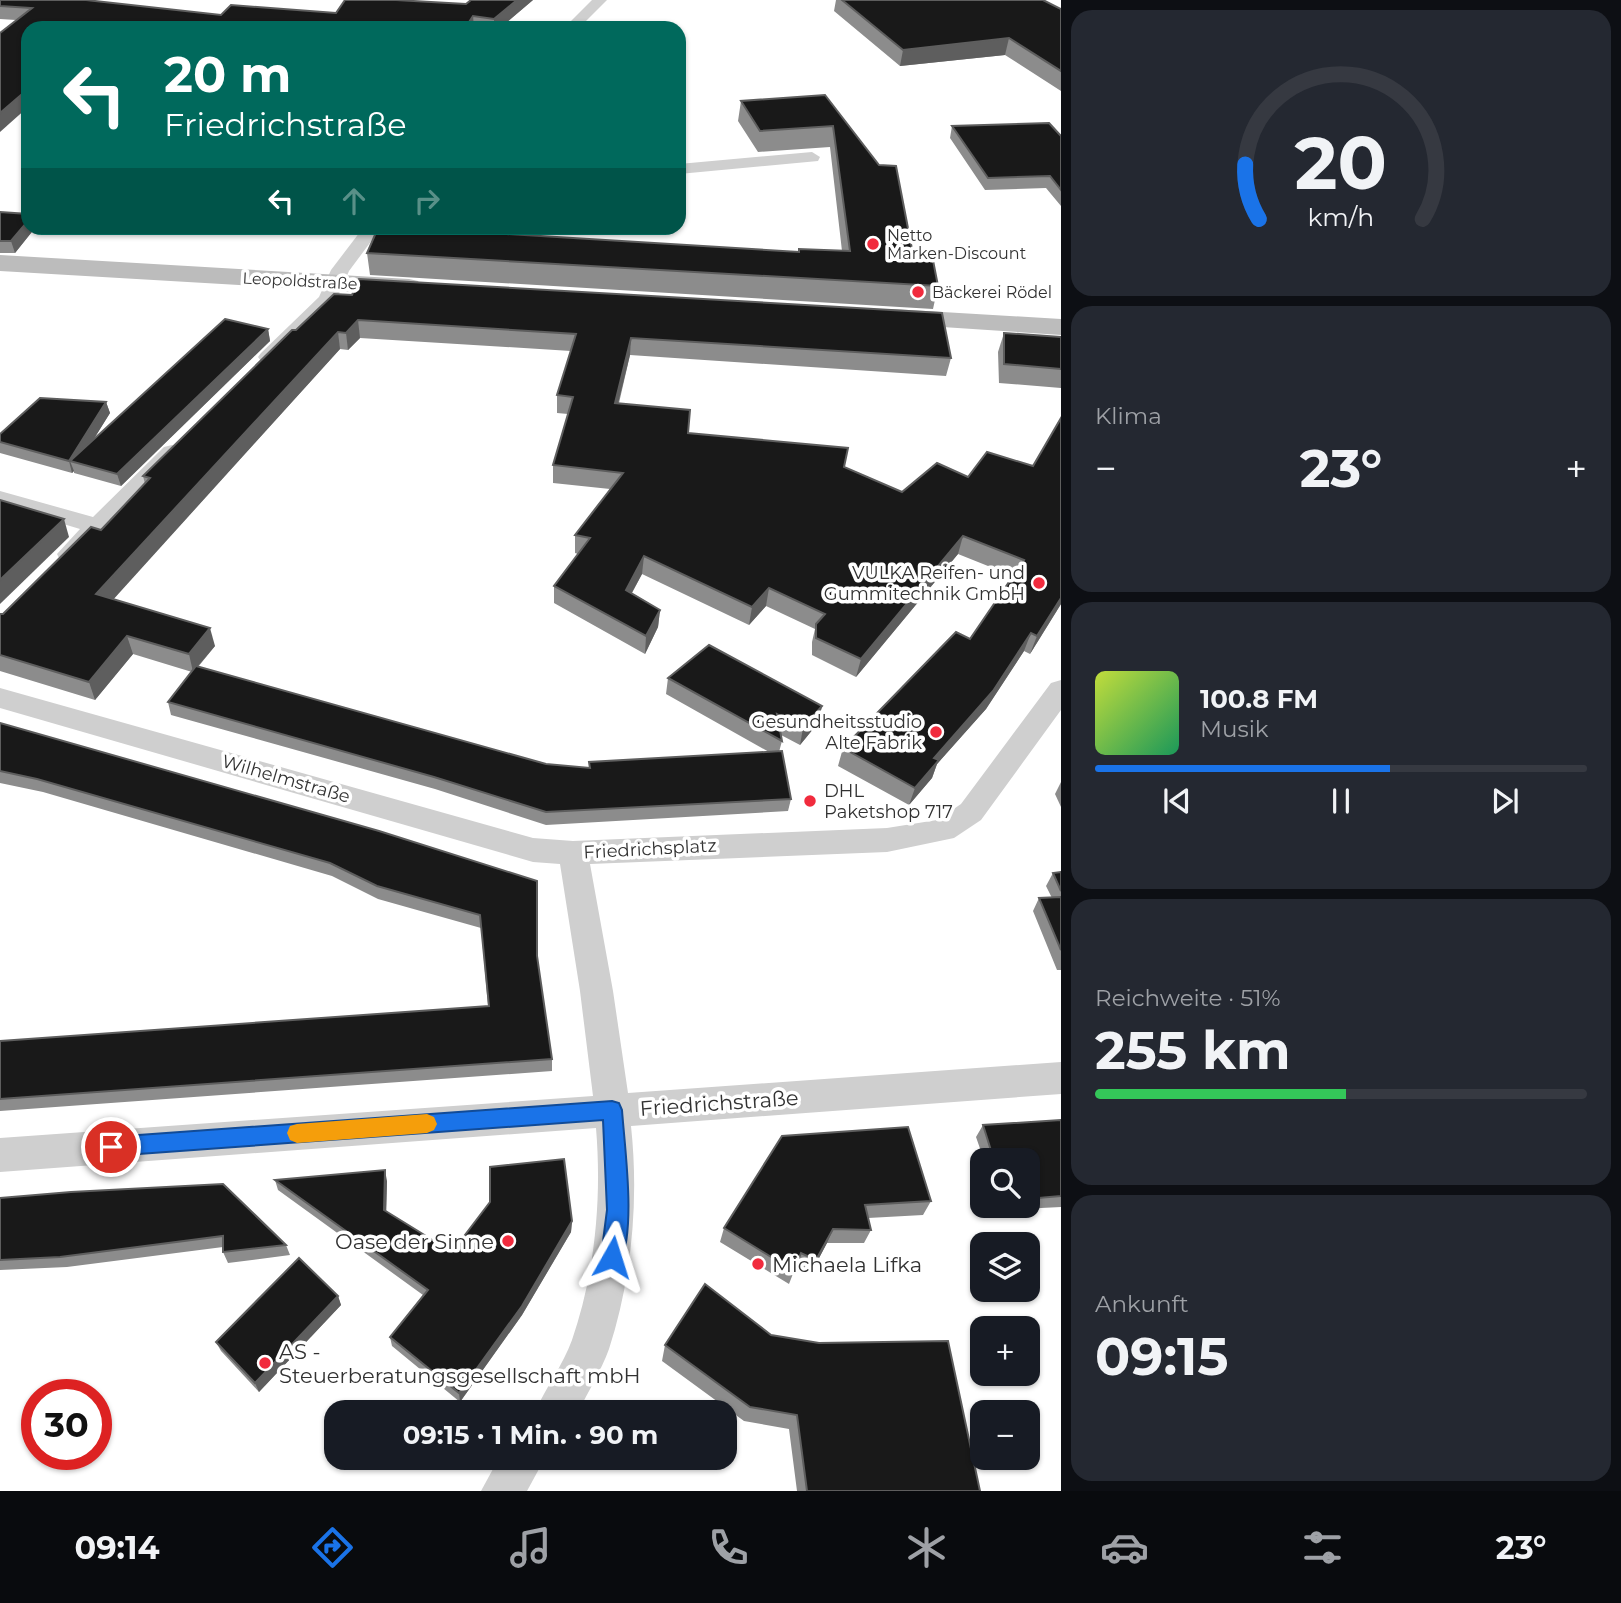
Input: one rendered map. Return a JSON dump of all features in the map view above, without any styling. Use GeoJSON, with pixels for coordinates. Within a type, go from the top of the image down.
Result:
{"type":"FeatureCollection","features":[{"type":"Feature","properties":{"kind":"main road","name":"Leopoldstraße"},"geometry":{"type":"LineString","coordinates":[[0,263],[431,289]]}},
{"type":"Feature","properties":{"kind":"main road"},"geometry":{"type":"LineString","coordinates":[[861,315],[1061,327]]}},
{"type":"Feature","properties":{"kind":"street"},"geometry":{"type":"LineString","coordinates":[[578,21],[600,0]]}},
{"type":"Feature","properties":{"kind":"street"},"geometry":{"type":"LineString","coordinates":[[686,168],[811,157]]}},
{"type":"Feature","properties":{"kind":"street"},"geometry":{"type":"LineString","coordinates":[[251,374],[328,299],[340,270],[367,235]]}},
{"type":"Feature","properties":{"kind":"street"},"geometry":{"type":"LineString","coordinates":[[58,565],[184,441]]}},
{"type":"Feature","properties":{"kind":"street"},"geometry":{"type":"LineString","coordinates":[[0,498],[97,526]]}},
{"type":"Feature","properties":{"kind":"street","name":"Friedrichsplatz"},"geometry":{"type":"LineString","coordinates":[[562,1400],[583,1361],[603,1306],[617,1210],[612,1110],[573,853],[887,840],[944,830],[971,811],[1061,690]]}},
{"type":"Feature","properties":{"kind":"street","name":"Wilhelmstraße"},"geometry":{"type":"LineString","coordinates":[[0,698],[533,850],[573,853]]}},
{"type":"Feature","properties":{"kind":"street","name":"Friedrichstraße"},"geometry":{"type":"LineString","coordinates":[[0,1155],[1061,1078]]}},
{"type":"Feature","properties":{"kind":"street"},"geometry":{"type":"LineString","coordinates":[[502,1491],[516,1470]]}},
{"type":"Feature","properties":{"kind":"building"},"geometry":{"type":"Polygon","coordinates":[[[0,0],[86,0],[221,15],[231,5],[336,13],[345,0],[466,4],[471,0],[517,0],[494,19],[473,16],[470,21],[21,21],[21,95],[0,113],[0,33],[32,8],[0,6],[0,0]]]}},
{"type":"Feature","properties":{"kind":"building"},"geometry":{"type":"Polygon","coordinates":[[[842,0],[1043,0],[1061,9],[1061,71],[1009,38],[903,50],[842,0]]]}},
{"type":"Feature","properties":{"kind":"building"},"geometry":{"type":"Polygon","coordinates":[[[825,95],[879,165],[896,166],[912,249],[931,250],[938,286],[367,253],[375,235],[524,235],[799,252],[799,249],[850,251],[833,126],[760,131],[741,101],[825,95]]]}},
{"type":"Feature","properties":{"kind":"building"},"geometry":{"type":"Polygon","coordinates":[[[1049,123],[1061,136],[1061,190],[1050,176],[988,178],[952,126],[1049,123]]]}},
{"type":"Feature","properties":{"kind":"building"},"geometry":{"type":"Polygon","coordinates":[[[0,212],[21,214],[21,229],[11,241],[0,241],[0,212]]]}},
{"type":"Feature","properties":{"kind":"building"},"geometry":{"type":"Polygon","coordinates":[[[359,279],[942,313],[951,358],[631,338],[615,403],[690,410],[688,433],[848,448],[844,467],[902,492],[937,463],[968,477],[987,452],[1033,466],[1061,418],[1061,598],[1037,636],[1031,633],[993,691],[934,758],[939,760],[915,788],[843,748],[956,632],[970,639],[1024,560],[963,536],[861,659],[816,638],[816,624],[825,614],[769,588],[752,607],[644,556],[626,590],[660,610],[646,636],[554,586],[590,538],[575,535],[623,473],[553,465],[573,397],[557,395],[576,334],[358,320],[346,333],[338,332],[96,594],[210,628],[189,654],[127,636],[89,682],[0,655],[0,614],[91,527],[101,530],[150,478],[143,476],[292,330],[296,330],[334,294],[352,295],[359,279]]]}},
{"type":"Feature","properties":{"kind":"building"},"geometry":{"type":"Polygon","coordinates":[[[225,319],[268,329],[117,474],[70,461],[225,319]]]}},
{"type":"Feature","properties":{"kind":"building"},"geometry":{"type":"Polygon","coordinates":[[[1004,333],[1061,337],[1061,369],[1004,364],[1004,333]]]}},
{"type":"Feature","properties":{"kind":"building"},"geometry":{"type":"Polygon","coordinates":[[[40,398],[106,402],[69,461],[0,442],[0,434],[40,398]]]}},
{"type":"Feature","properties":{"kind":"building"},"geometry":{"type":"Polygon","coordinates":[[[0,500],[64,519],[0,580],[0,500]]]}},
{"type":"Feature","properties":{"kind":"building"},"geometry":{"type":"Polygon","coordinates":[[[709,645],[822,706],[803,728],[777,714],[782,741],[668,678],[709,645]]]}},
{"type":"Feature","properties":{"kind":"building"},"geometry":{"type":"Polygon","coordinates":[[[196,666],[546,764],[590,768],[589,762],[782,751],[791,799],[546,812],[434,777],[168,702],[196,666]]]}},
{"type":"Feature","properties":{"kind":"building"},"geometry":{"type":"Polygon","coordinates":[[[0,723],[379,831],[537,881],[537,956],[552,1059],[0,1099],[0,1041],[489,1006],[480,915],[377,886],[330,863],[37,779],[0,771],[0,723]]]}},
{"type":"Feature","properties":{"kind":"building"},"geometry":{"type":"Polygon","coordinates":[[[1061,872],[1061,891],[1053,873],[1061,872]]]}},
{"type":"Feature","properties":{"kind":"building"},"geometry":{"type":"Polygon","coordinates":[[[1061,897],[1061,950],[1039,898],[1061,897]]]}},
{"type":"Feature","properties":{"kind":"building"},"geometry":{"type":"Polygon","coordinates":[[[1061,1120],[1061,1196],[1040,1198],[1040,1148],[990,1148],[983,1125],[1061,1120]]]}},
{"type":"Feature","properties":{"kind":"building"},"geometry":{"type":"Polygon","coordinates":[[[908,1127],[931,1201],[865,1205],[871,1230],[833,1229],[816,1260],[801,1253],[794,1271],[724,1228],[782,1136],[908,1127]]]}},
{"type":"Feature","properties":{"kind":"building"},"geometry":{"type":"Polygon","coordinates":[[[564,1159],[572,1221],[522,1306],[459,1393],[390,1337],[428,1290],[275,1180],[385,1170],[384,1210],[452,1252],[490,1202],[490,1167],[564,1159]]]}},
{"type":"Feature","properties":{"kind":"building"},"geometry":{"type":"Polygon","coordinates":[[[223,1184],[286,1245],[223,1252],[223,1236],[60,1257],[0,1260],[0,1198],[223,1184]]]}},
{"type":"Feature","properties":{"kind":"building"},"geometry":{"type":"Polygon","coordinates":[[[299,1258],[338,1296],[255,1383],[216,1342],[299,1258]]]}},
{"type":"Feature","properties":{"kind":"building"},"geometry":{"type":"Polygon","coordinates":[[[705,1284],[771,1335],[819,1343],[948,1341],[970,1444],[970,1470],[976,1470],[980,1491],[807,1491],[797,1415],[750,1407],[665,1345],[705,1284]]]}},
{"type":"Feature","properties":{"kind":"slow traffic"},"geometry":{"type":"LineString","coordinates":[[297,1133],[427,1124]]}},
{"type":"Feature","properties":{"kind":"place","name":"Netto Marken-Discount"},"geometry":{"type":"Point","coordinates":[873,244]}},
{"type":"Feature","properties":{"kind":"place","name":"Bäckerei Rödel"},"geometry":{"type":"Point","coordinates":[918,292]}},
{"type":"Feature","properties":{"kind":"place","name":"VULKA Reifen- und Gummitechnik GmbH"},"geometry":{"type":"Point","coordinates":[1039,583]}},
{"type":"Feature","properties":{"kind":"place","name":"Gesundheitsstudio Alte Fabrik"},"geometry":{"type":"Point","coordinates":[936,732]}},
{"type":"Feature","properties":{"kind":"place","name":"DHL Paketshop 717"},"geometry":{"type":"Point","coordinates":[810,801]}},
{"type":"Feature","properties":{"kind":"place","name":"Oase der Sinne"},"geometry":{"type":"Point","coordinates":[508,1241]}},
{"type":"Feature","properties":{"kind":"place","name":"Michaela Lifka"},"geometry":{"type":"Point","coordinates":[758,1264]}},
{"type":"Feature","properties":{"kind":"place","name":"AS - Steuerberatungsgesellschaft mbH"},"geometry":{"type":"Point","coordinates":[265,1363]}},
{"type":"Feature","properties":{"kind":"route"},"geometry":{"type":"LineString","coordinates":[[111,1147],[612,1110],[617,1210],[612,1257]]}}]}
